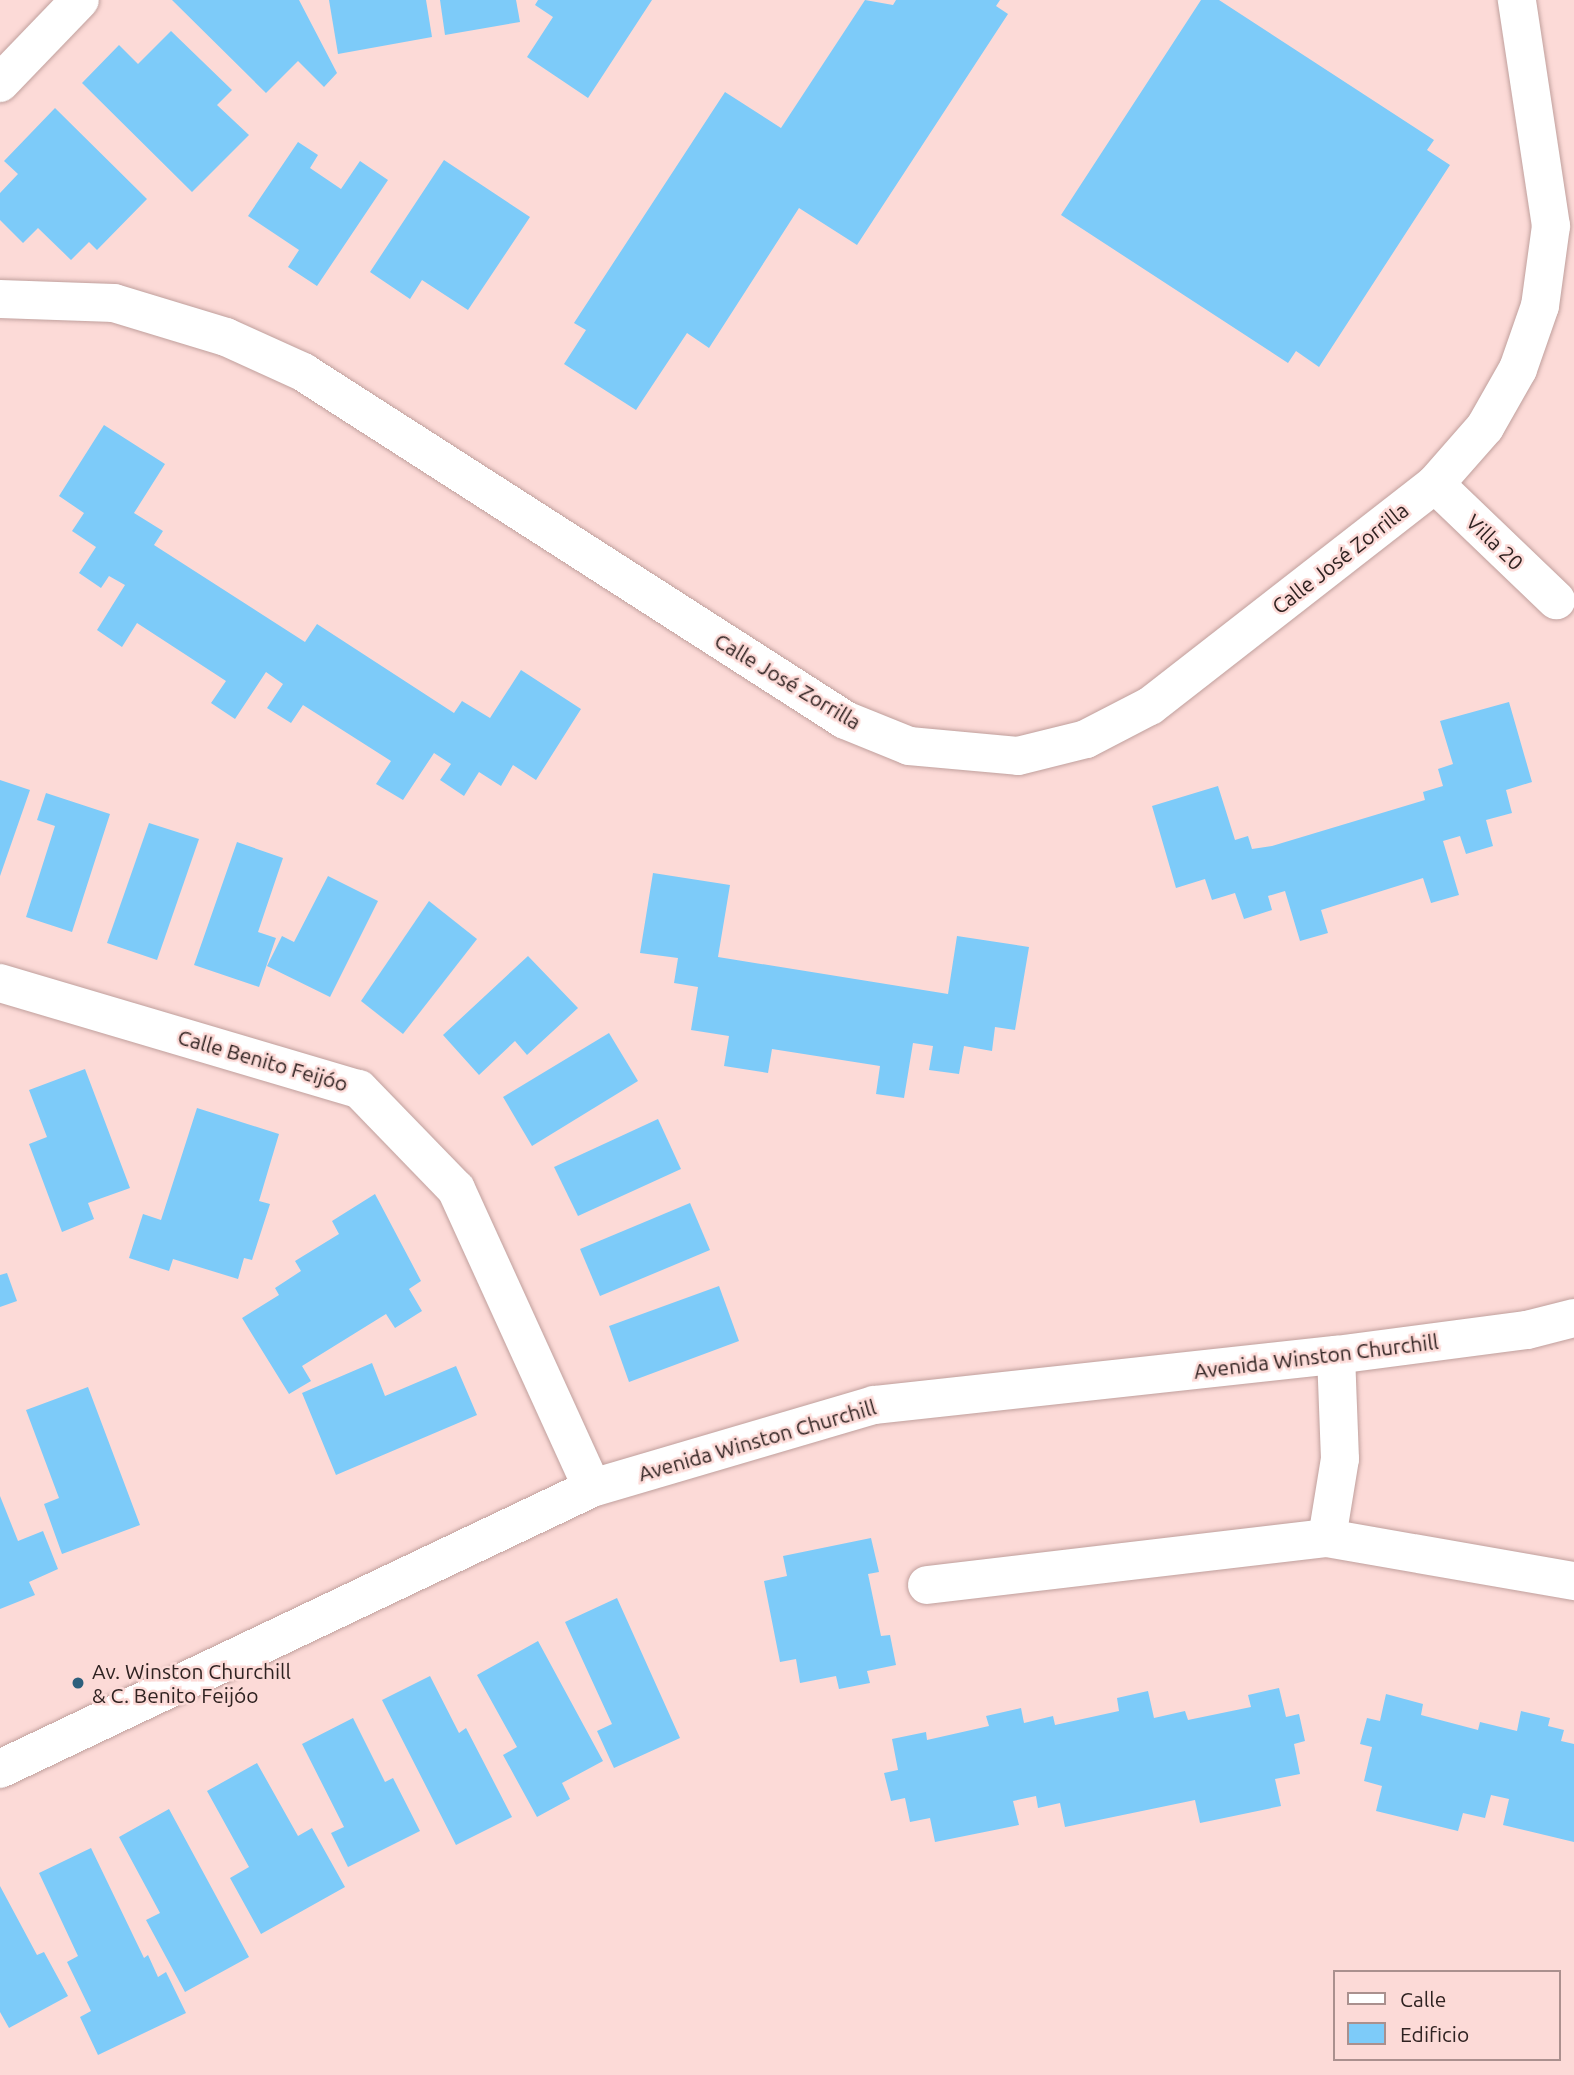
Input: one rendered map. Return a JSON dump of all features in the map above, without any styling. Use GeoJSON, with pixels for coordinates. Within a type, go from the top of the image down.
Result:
{"type":"FeatureCollection","features":[{"type":"Feature","properties":{"kind":"street"},"geometry":{"type":"LineString","coordinates":[[0,83],[80,0]]}},
{"type":"Feature","properties":{"kind":"street","name":"Calle José Zorrilla"},"geometry":{"type":"LineString","coordinates":[[0,299],[114,303],[226,337],[303,372],[835,714],[909,746],[1018,756],[1086,739],[1150,706],[1434,484],[1485,428],[1518,369],[1541,306],[1551,226],[1548,177],[1517,0]]}},
{"type":"Feature","properties":{"kind":"street","name":"Villa 20"},"geometry":{"type":"LineString","coordinates":[[1434,484],[1556,600]]}},
{"type":"Feature","properties":{"kind":"street","name":"Calle Benito Feijóo"},"geometry":{"type":"LineString","coordinates":[[0,982],[359,1089],[456,1189],[592,1488]]}},
{"type":"Feature","properties":{"kind":"street","name":"Avenida Winston Churchill"},"geometry":{"type":"LineString","coordinates":[[0,1769],[592,1488],[874,1405],[1336,1355],[1527,1329],[1574,1318]]}},
{"type":"Feature","properties":{"kind":"street"},"geometry":{"type":"LineString","coordinates":[[1327,1538],[1340,1460],[1336,1355]]}},
{"type":"Feature","properties":{"kind":"street"},"geometry":{"type":"LineString","coordinates":[[927,1585],[1327,1538],[1574,1581]]}},
{"type":"Feature","properties":{"kind":"building"},"geometry":{"type":"Polygon","coordinates":[[[172,0],[299,0],[337,73],[324,87],[298,61],[266,93],[172,0]]]}},
{"type":"Feature","properties":{"kind":"building"},"geometry":{"type":"Polygon","coordinates":[[[329,0],[426,0],[432,37],[338,54],[329,0]]]}},
{"type":"Feature","properties":{"kind":"building"},"geometry":{"type":"Polygon","coordinates":[[[440,0],[516,0],[520,22],[445,35],[440,0]]]}},
{"type":"Feature","properties":{"kind":"building"},"geometry":{"type":"Polygon","coordinates":[[[538,0],[652,0],[588,98],[527,57],[553,17],[535,5],[538,0]]]}},
{"type":"Feature","properties":{"kind":"building"},"geometry":{"type":"Polygon","coordinates":[[[865,0],[893,5],[896,0],[1000,0],[996,6],[1008,14],[857,245],[799,208],[709,348],[687,333],[636,410],[564,364],[586,330],[574,323],[725,92],[781,128],[865,0]]]}},
{"type":"Feature","properties":{"kind":"building"},"geometry":{"type":"Polygon","coordinates":[[[1201,0],[1219,0],[1434,140],[1427,150],[1450,165],[1319,367],[1296,351],[1288,363],[1061,215],[1201,0]]]}},
{"type":"Feature","properties":{"kind":"building"},"geometry":{"type":"Polygon","coordinates":[[[171,31],[232,90],[217,105],[249,135],[192,192],[82,83],[119,45],[138,64],[171,31]]]}},
{"type":"Feature","properties":{"kind":"building"},"geometry":{"type":"Polygon","coordinates":[[[55,108],[147,199],[97,250],[89,242],[71,260],[38,228],[23,243],[0,220],[0,193],[18,174],[4,161],[55,108]]]}},
{"type":"Feature","properties":{"kind":"building"},"geometry":{"type":"Polygon","coordinates":[[[298,142],[318,155],[310,168],[341,189],[360,161],[388,180],[317,286],[288,267],[299,250],[248,216],[298,142]]]}},
{"type":"Feature","properties":{"kind":"building"},"geometry":{"type":"Polygon","coordinates":[[[444,160],[530,217],[468,310],[422,280],[410,299],[370,272],[444,160]]]}},
{"type":"Feature","properties":{"kind":"building"},"geometry":{"type":"Polygon","coordinates":[[[104,425],[165,464],[134,513],[163,531],[154,545],[305,642],[317,624],[454,713],[462,701],[490,718],[521,670],[581,709],[536,780],[513,765],[501,786],[479,772],[464,796],[440,780],[451,764],[434,753],[403,800],[376,784],[391,761],[303,705],[291,723],[267,708],[283,684],[266,672],[235,719],[211,703],[226,681],[137,623],[122,647],[97,630],[125,585],[109,576],[101,588],[79,573],[96,547],[72,531],[84,513],[59,496],[104,425]]]}},
{"type":"Feature","properties":{"kind":"building"},"geometry":{"type":"Polygon","coordinates":[[[1509,702],[1532,782],[1506,790],[1512,813],[1486,820],[1493,846],[1466,854],[1460,836],[1443,841],[1459,895],[1431,903],[1423,878],[1321,910],[1328,933],[1300,941],[1285,891],[1268,896],[1272,910],[1244,919],[1235,893],[1212,900],[1205,879],[1176,888],[1152,806],[1218,786],[1235,840],[1248,836],[1252,849],[1272,846],[1425,800],[1423,792],[1443,786],[1438,769],[1453,764],[1440,721],[1509,702]]]}},
{"type":"Feature","properties":{"kind":"building"},"geometry":{"type":"Polygon","coordinates":[[[0,780],[30,790],[0,876],[0,780]]]}},
{"type":"Feature","properties":{"kind":"building"},"geometry":{"type":"Polygon","coordinates":[[[46,793],[110,814],[72,932],[26,917],[55,826],[37,820],[46,793]]]}},
{"type":"Feature","properties":{"kind":"building"},"geometry":{"type":"Polygon","coordinates":[[[149,823],[199,839],[157,960],[107,943],[149,823]]]}},
{"type":"Feature","properties":{"kind":"building"},"geometry":{"type":"Polygon","coordinates":[[[237,842],[283,858],[258,932],[276,938],[259,987],[194,965],[237,842]]]}},
{"type":"Feature","properties":{"kind":"building"},"geometry":{"type":"Polygon","coordinates":[[[653,873],[730,885],[718,957],[948,994],[957,936],[1029,947],[1015,1030],[995,1027],[992,1051],[964,1046],[959,1074],[929,1070],[933,1046],[913,1043],[904,1098],[876,1094],[880,1066],[772,1049],[768,1073],[724,1066],[729,1036],[691,1030],[698,987],[674,983],[678,958],[640,953],[653,873]]]}},
{"type":"Feature","properties":{"kind":"building"},"geometry":{"type":"Polygon","coordinates":[[[328,876],[378,901],[330,997],[267,966],[282,936],[294,942],[328,876]]]}},
{"type":"Feature","properties":{"kind":"building"},"geometry":{"type":"Polygon","coordinates":[[[429,901],[477,939],[403,1034],[361,1001],[429,901]]]}},
{"type":"Feature","properties":{"kind":"building"},"geometry":{"type":"Polygon","coordinates":[[[528,956],[578,1008],[527,1055],[515,1041],[479,1075],[443,1035],[528,956]]]}},
{"type":"Feature","properties":{"kind":"building"},"geometry":{"type":"Polygon","coordinates":[[[609,1033],[638,1081],[532,1146],[503,1097],[609,1033]]]}},
{"type":"Feature","properties":{"kind":"building"},"geometry":{"type":"Polygon","coordinates":[[[85,1069],[130,1188],[88,1203],[94,1219],[62,1232],[29,1144],[47,1137],[29,1090],[85,1069]]]}},
{"type":"Feature","properties":{"kind":"building"},"geometry":{"type":"Polygon","coordinates":[[[197,1108],[279,1134],[259,1201],[270,1204],[252,1260],[244,1258],[238,1279],[173,1259],[169,1271],[129,1258],[143,1214],[161,1220],[197,1108]]]}},
{"type":"Feature","properties":{"kind":"building"},"geometry":{"type":"Polygon","coordinates":[[[658,1119],[681,1169],[578,1216],[554,1167],[658,1119]]]}},
{"type":"Feature","properties":{"kind":"building"},"geometry":{"type":"Polygon","coordinates":[[[375,1194],[421,1281],[409,1289],[422,1311],[395,1328],[386,1314],[302,1366],[311,1381],[289,1394],[242,1318],[279,1295],[275,1288],[301,1271],[295,1261],[339,1234],[332,1221],[375,1194]]]}},
{"type":"Feature","properties":{"kind":"building"},"geometry":{"type":"Polygon","coordinates":[[[690,1203],[710,1250],[600,1296],[580,1249],[690,1203]]]}},
{"type":"Feature","properties":{"kind":"building"},"geometry":{"type":"Polygon","coordinates":[[[7,1273],[17,1301],[0,1307],[0,1275],[7,1273]]]}},
{"type":"Feature","properties":{"kind":"building"},"geometry":{"type":"Polygon","coordinates":[[[719,1286],[739,1341],[629,1382],[609,1326],[719,1286]]]}},
{"type":"Feature","properties":{"kind":"building"},"geometry":{"type":"Polygon","coordinates":[[[372,1363],[385,1396],[456,1366],[477,1415],[336,1475],[302,1393],[372,1363]]]}},
{"type":"Feature","properties":{"kind":"building"},"geometry":{"type":"Polygon","coordinates":[[[88,1387],[140,1525],[62,1554],[44,1504],[59,1498],[26,1410],[88,1387]]]}},
{"type":"Feature","properties":{"kind":"building"},"geometry":{"type":"Polygon","coordinates":[[[0,1496],[18,1541],[43,1531],[58,1569],[29,1582],[35,1595],[0,1609],[0,1496]]]}},
{"type":"Feature","properties":{"kind":"building"},"geometry":{"type":"Polygon","coordinates":[[[871,1538],[879,1572],[868,1574],[881,1636],[890,1635],[896,1665],[867,1671],[870,1683],[839,1689],[836,1676],[800,1683],[796,1659],[780,1662],[764,1581],[787,1576],[783,1556],[871,1538]]]}},
{"type":"Feature","properties":{"kind":"building"},"geometry":{"type":"Polygon","coordinates":[[[617,1598],[680,1738],[614,1768],[597,1731],[612,1724],[565,1622],[617,1598]]]}},
{"type":"Feature","properties":{"kind":"building"},"geometry":{"type":"Polygon","coordinates":[[[538,1641],[603,1761],[562,1783],[570,1799],[537,1817],[503,1755],[517,1747],[477,1675],[538,1641]]]}},
{"type":"Feature","properties":{"kind":"building"},"geometry":{"type":"Polygon","coordinates":[[[430,1676],[459,1733],[466,1728],[512,1817],[456,1845],[382,1700],[430,1676]]]}},
{"type":"Feature","properties":{"kind":"building"},"geometry":{"type":"Polygon","coordinates":[[[1279,1688],[1286,1717],[1299,1714],[1305,1741],[1294,1744],[1300,1774],[1275,1779],[1281,1806],[1200,1823],[1195,1800],[1065,1827],[1060,1803],[1038,1808],[1036,1796],[1013,1801],[1019,1825],[935,1842],[930,1818],[910,1822],[905,1798],[891,1801],[884,1773],[898,1770],[892,1739],[926,1732],[927,1740],[989,1726],[986,1716],[1021,1708],[1024,1723],[1053,1716],[1055,1725],[1119,1711],[1117,1698],[1148,1691],[1154,1718],[1185,1711],[1188,1720],[1251,1707],[1248,1695],[1279,1688]]]}},
{"type":"Feature","properties":{"kind":"building"},"geometry":{"type":"Polygon","coordinates":[[[1386,1694],[1423,1704],[1421,1715],[1478,1730],[1480,1722],[1517,1731],[1521,1711],[1550,1718],[1548,1726],[1564,1730],[1561,1741],[1574,1744],[1574,1842],[1503,1825],[1509,1799],[1491,1795],[1485,1818],[1463,1813],[1458,1831],[1376,1811],[1382,1786],[1364,1781],[1372,1747],[1360,1744],[1367,1718],[1380,1721],[1386,1694]]]}},
{"type":"Feature","properties":{"kind":"building"},"geometry":{"type":"Polygon","coordinates":[[[353,1718],[385,1782],[393,1778],[420,1831],[348,1867],[331,1833],[344,1827],[302,1744],[353,1718]]]}},
{"type":"Feature","properties":{"kind":"building"},"geometry":{"type":"Polygon","coordinates":[[[257,1763],[298,1836],[312,1828],[345,1887],[261,1934],[230,1878],[249,1867],[207,1791],[257,1763]]]}},
{"type":"Feature","properties":{"kind":"building"},"geometry":{"type":"Polygon","coordinates":[[[169,1809],[249,1957],[185,1992],[146,1920],[160,1913],[119,1837],[169,1809]]]}},
{"type":"Feature","properties":{"kind":"building"},"geometry":{"type":"Polygon","coordinates":[[[91,1848],[144,1958],[148,1955],[158,1977],[166,1972],[186,2013],[98,2055],[80,2017],[91,2011],[67,1962],[78,1956],[39,1873],[91,1848]]]}},
{"type":"Feature","properties":{"kind":"building"},"geometry":{"type":"Polygon","coordinates":[[[0,1886],[37,1955],[44,1952],[68,1996],[9,2028],[0,2012],[0,1886]]]}},
{"type":"Feature","properties":{"kind":"place","name":"Av. Winston Churchill & C. Benito Feijóo"},"geometry":{"type":"Point","coordinates":[78,1683]}}]}
